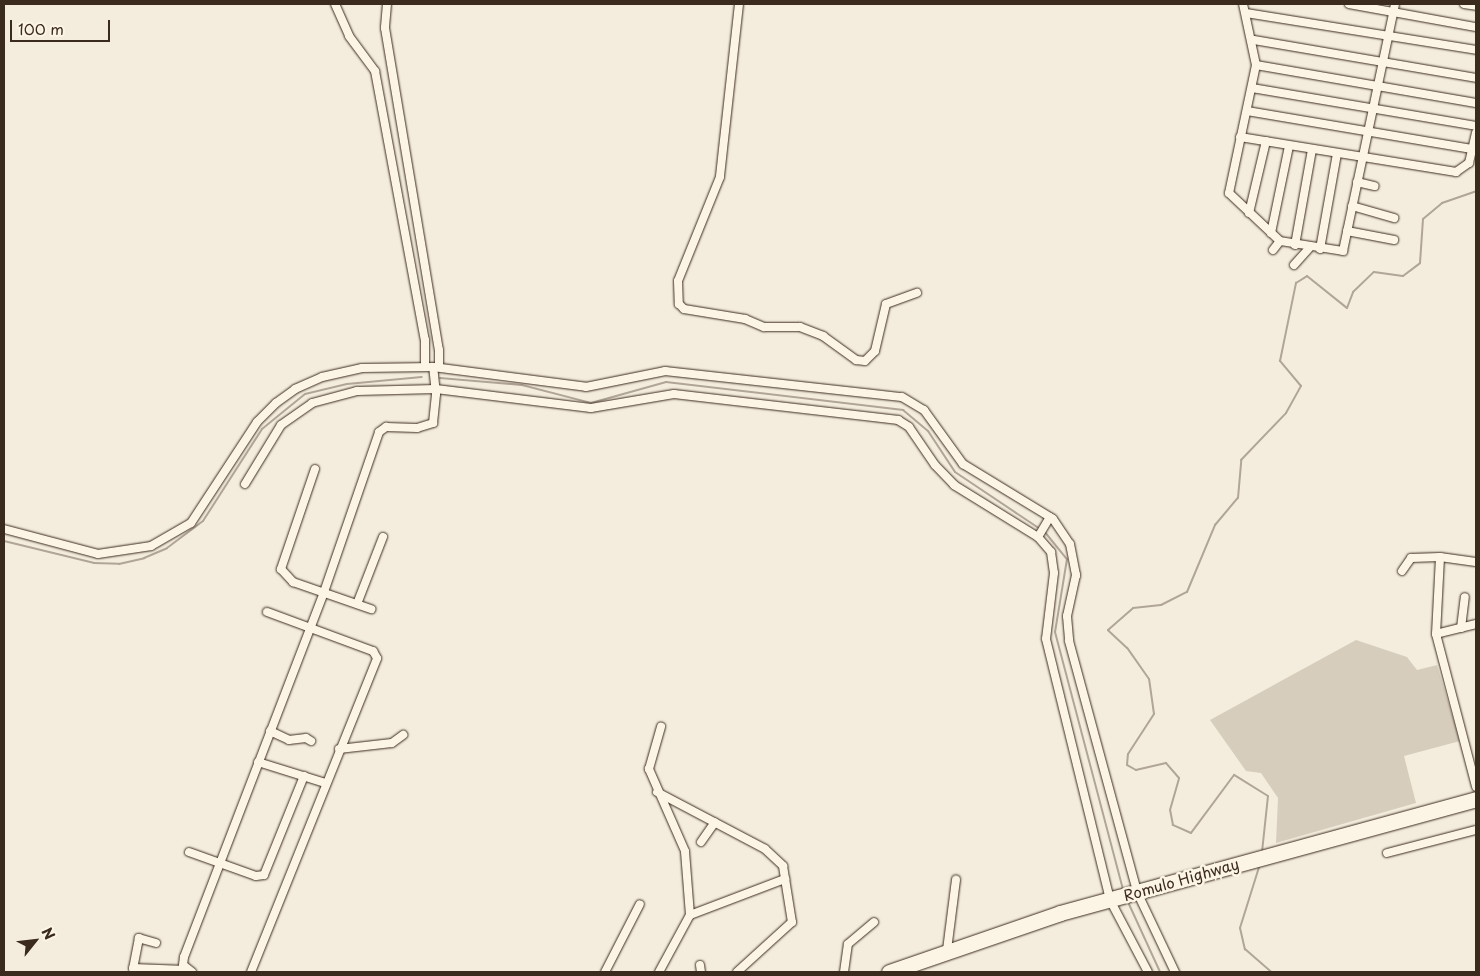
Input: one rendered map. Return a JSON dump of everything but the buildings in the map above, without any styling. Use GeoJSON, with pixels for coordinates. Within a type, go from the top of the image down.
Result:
{"type":"FeatureCollection","features":[{"type":"Feature","properties":{"kind":"highway","name":"Romulo Highway"},"geometry":{"type":"LineString","coordinates":[[890,972],[947,950],[1060,913],[1136,893],[1275,851],[1476,798]]}},
{"type":"Feature","properties":{"kind":"street"},"geometry":{"type":"LineString","coordinates":[[156,943],[139,938],[133,968],[189,971],[184,956],[324,592],[379,432],[386,427],[417,428],[433,423],[436,389],[375,70],[349,36],[335,4]]}},
{"type":"Feature","properties":{"kind":"street"},"geometry":{"type":"LineString","coordinates":[[387,4],[384,28],[439,350],[432,367]]}},
{"type":"Feature","properties":{"kind":"street"},"geometry":{"type":"LineString","coordinates":[[739,4],[720,177],[678,280],[679,304],[684,309],[745,319],[764,327],[800,327],[823,336],[856,360],[865,361],[875,351],[886,304],[917,293]]}},
{"type":"Feature","properties":{"kind":"street"},"geometry":{"type":"LineString","coordinates":[[1243,4],[1254,40],[1256,65],[1229,193],[1280,241],[1343,252],[1394,8]]}},
{"type":"Feature","properties":{"kind":"street"},"geometry":{"type":"LineString","coordinates":[[1349,4],[1394,8],[1476,27]]}},
{"type":"Feature","properties":{"kind":"street"},"geometry":{"type":"LineString","coordinates":[[1464,4],[1474,5]]}},
{"type":"Feature","properties":{"kind":"street"},"geometry":{"type":"LineString","coordinates":[[1246,13],[1388,34],[1476,50]]}},
{"type":"Feature","properties":{"kind":"street"},"geometry":{"type":"LineString","coordinates":[[1254,40],[1384,59],[1476,78]]}},
{"type":"Feature","properties":{"kind":"street"},"geometry":{"type":"LineString","coordinates":[[1256,65],[1476,103]]}},
{"type":"Feature","properties":{"kind":"street"},"geometry":{"type":"LineString","coordinates":[[1252,88],[1373,111],[1476,126]]}},
{"type":"Feature","properties":{"kind":"street"},"geometry":{"type":"LineString","coordinates":[[1247,110],[1368,133],[1472,149]]}},
{"type":"Feature","properties":{"kind":"street"},"geometry":{"type":"LineString","coordinates":[[1240,137],[1362,159],[1456,172],[1469,163],[1476,133]]}},
{"type":"Feature","properties":{"kind":"street"},"geometry":{"type":"LineString","coordinates":[[1249,213],[1266,141]]}},
{"type":"Feature","properties":{"kind":"street"},"geometry":{"type":"LineString","coordinates":[[1271,233],[1289,146]]}},
{"type":"Feature","properties":{"kind":"street"},"geometry":{"type":"LineString","coordinates":[[1295,245],[1312,150]]}},
{"type":"Feature","properties":{"kind":"street"},"geometry":{"type":"LineString","coordinates":[[1320,249],[1337,154]]}},
{"type":"Feature","properties":{"kind":"street"},"geometry":{"type":"LineString","coordinates":[[1357,182],[1375,186]]}},
{"type":"Feature","properties":{"kind":"street"},"geometry":{"type":"LineString","coordinates":[[1352,206],[1394,218]]}},
{"type":"Feature","properties":{"kind":"street"},"geometry":{"type":"LineString","coordinates":[[1347,231],[1394,240]]}},
{"type":"Feature","properties":{"kind":"street"},"geometry":{"type":"LineString","coordinates":[[1273,250],[1280,241]]}},
{"type":"Feature","properties":{"kind":"street"},"geometry":{"type":"LineString","coordinates":[[1294,264],[1310,247]]}},
{"type":"Feature","properties":{"kind":"street"},"geometry":{"type":"LineString","coordinates":[[4,529],[98,554],[152,546],[191,523],[257,422],[295,389],[322,376],[362,368],[432,367],[586,387],[665,371],[902,397],[924,410],[963,464],[1063,530],[1076,560],[1066,628],[1136,893],[1174,972]]}},
{"type":"Feature","properties":{"kind":"street"},"geometry":{"type":"LineString","coordinates":[[245,484],[282,425],[312,403],[357,391],[436,389],[577,407],[674,394],[890,417],[909,427],[935,465],[954,486],[1039,535],[1054,562],[1046,639],[1113,899],[1148,972]]}},
{"type":"Feature","properties":{"kind":"street"},"geometry":{"type":"LineString","coordinates":[[315,469],[281,565],[287,578],[371,609]]}},
{"type":"Feature","properties":{"kind":"street"},"geometry":{"type":"LineString","coordinates":[[1039,535],[1049,519]]}},
{"type":"Feature","properties":{"kind":"street"},"geometry":{"type":"LineString","coordinates":[[357,604],[383,537]]}},
{"type":"Feature","properties":{"kind":"street"},"geometry":{"type":"LineString","coordinates":[[1440,556],[1436,634],[1476,787]]}},
{"type":"Feature","properties":{"kind":"street"},"geometry":{"type":"LineString","coordinates":[[1402,571],[1411,558],[1440,556],[1476,562]]}},
{"type":"Feature","properties":{"kind":"street"},"geometry":{"type":"LineString","coordinates":[[1461,628],[1465,596]]}},
{"type":"Feature","properties":{"kind":"street"},"geometry":{"type":"LineString","coordinates":[[251,972],[325,782],[378,658],[373,651],[309,630],[267,612]]}},
{"type":"Feature","properties":{"kind":"street"},"geometry":{"type":"LineString","coordinates":[[1436,634],[1476,624]]}},
{"type":"Feature","properties":{"kind":"street"},"geometry":{"type":"LineString","coordinates":[[659,972],[690,915],[685,852],[657,792],[649,769],[661,728]]}},
{"type":"Feature","properties":{"kind":"street"},"geometry":{"type":"LineString","coordinates":[[270,731],[289,740],[306,738],[311,741]]}},
{"type":"Feature","properties":{"kind":"street"},"geometry":{"type":"LineString","coordinates":[[339,749],[392,743],[403,735]]}},
{"type":"Feature","properties":{"kind":"street"},"geometry":{"type":"LineString","coordinates":[[258,762],[325,782]]}},
{"type":"Feature","properties":{"kind":"street"},"geometry":{"type":"LineString","coordinates":[[189,852],[256,876],[265,874],[304,776]]}},
{"type":"Feature","properties":{"kind":"street"},"geometry":{"type":"LineString","coordinates":[[657,792],[715,822],[777,858],[785,879],[792,922],[737,972]]}},
{"type":"Feature","properties":{"kind":"street"},"geometry":{"type":"LineString","coordinates":[[701,842],[715,822]]}},
{"type":"Feature","properties":{"kind":"street"},"geometry":{"type":"LineString","coordinates":[[1387,853],[1476,830]]}},
{"type":"Feature","properties":{"kind":"street"},"geometry":{"type":"LineString","coordinates":[[690,915],[785,879]]}},
{"type":"Feature","properties":{"kind":"street"},"geometry":{"type":"LineString","coordinates":[[947,950],[956,880]]}},
{"type":"Feature","properties":{"kind":"street"},"geometry":{"type":"LineString","coordinates":[[605,972],[640,904]]}},
{"type":"Feature","properties":{"kind":"street"},"geometry":{"type":"LineString","coordinates":[[844,972],[848,944],[874,922]]}},
{"type":"Feature","properties":{"kind":"street"},"geometry":{"type":"LineString","coordinates":[[258,958],[260,972]]}},
{"type":"Feature","properties":{"kind":"shaded area"},"geometry":{"type":"Polygon","coordinates":[[[1356,640],[1407,657],[1417,670],[1437,665],[1460,741],[1404,756],[1416,803],[1276,843],[1278,798],[1261,773],[1246,771],[1210,720],[1356,640]]]}},
{"type":"Feature","properties":{"kind":"waterway"},"geometry":{"type":"LineString","coordinates":[[1262,852],[1268,796],[1234,775],[1191,833],[1173,825],[1170,810],[1179,778],[1166,763],[1136,770],[1127,765],[1128,754],[1154,714],[1149,679],[1127,648],[1108,630],[1133,608],[1161,605],[1187,592],[1215,525],[1238,498],[1241,460],[1286,413],[1301,386],[1280,361],[1296,283],[1307,276],[1347,308],[1353,292],[1374,272],[1403,276],[1420,263],[1423,219],[1442,203],[1476,191]]}},
{"type":"Feature","properties":{"kind":"waterway"},"geometry":{"type":"LineString","coordinates":[[4,541],[94,563],[119,564],[144,558],[167,548],[203,521],[262,429],[305,394],[347,384],[422,377]]}},
{"type":"Feature","properties":{"kind":"waterway"},"geometry":{"type":"LineString","coordinates":[[440,378],[522,385],[591,403],[666,382],[903,410],[928,431],[955,472],[1040,529]]}},
{"type":"Feature","properties":{"kind":"waterway"},"geometry":{"type":"LineString","coordinates":[[1044,531],[1067,559],[1055,632],[1123,890]]}},
{"type":"Feature","properties":{"kind":"waterway"},"geometry":{"type":"LineString","coordinates":[[1260,864],[1240,928],[1245,949],[1271,972]]}},
{"type":"Feature","properties":{"kind":"waterway"},"geometry":{"type":"LineString","coordinates":[[1128,902],[1160,972]]}}]}
